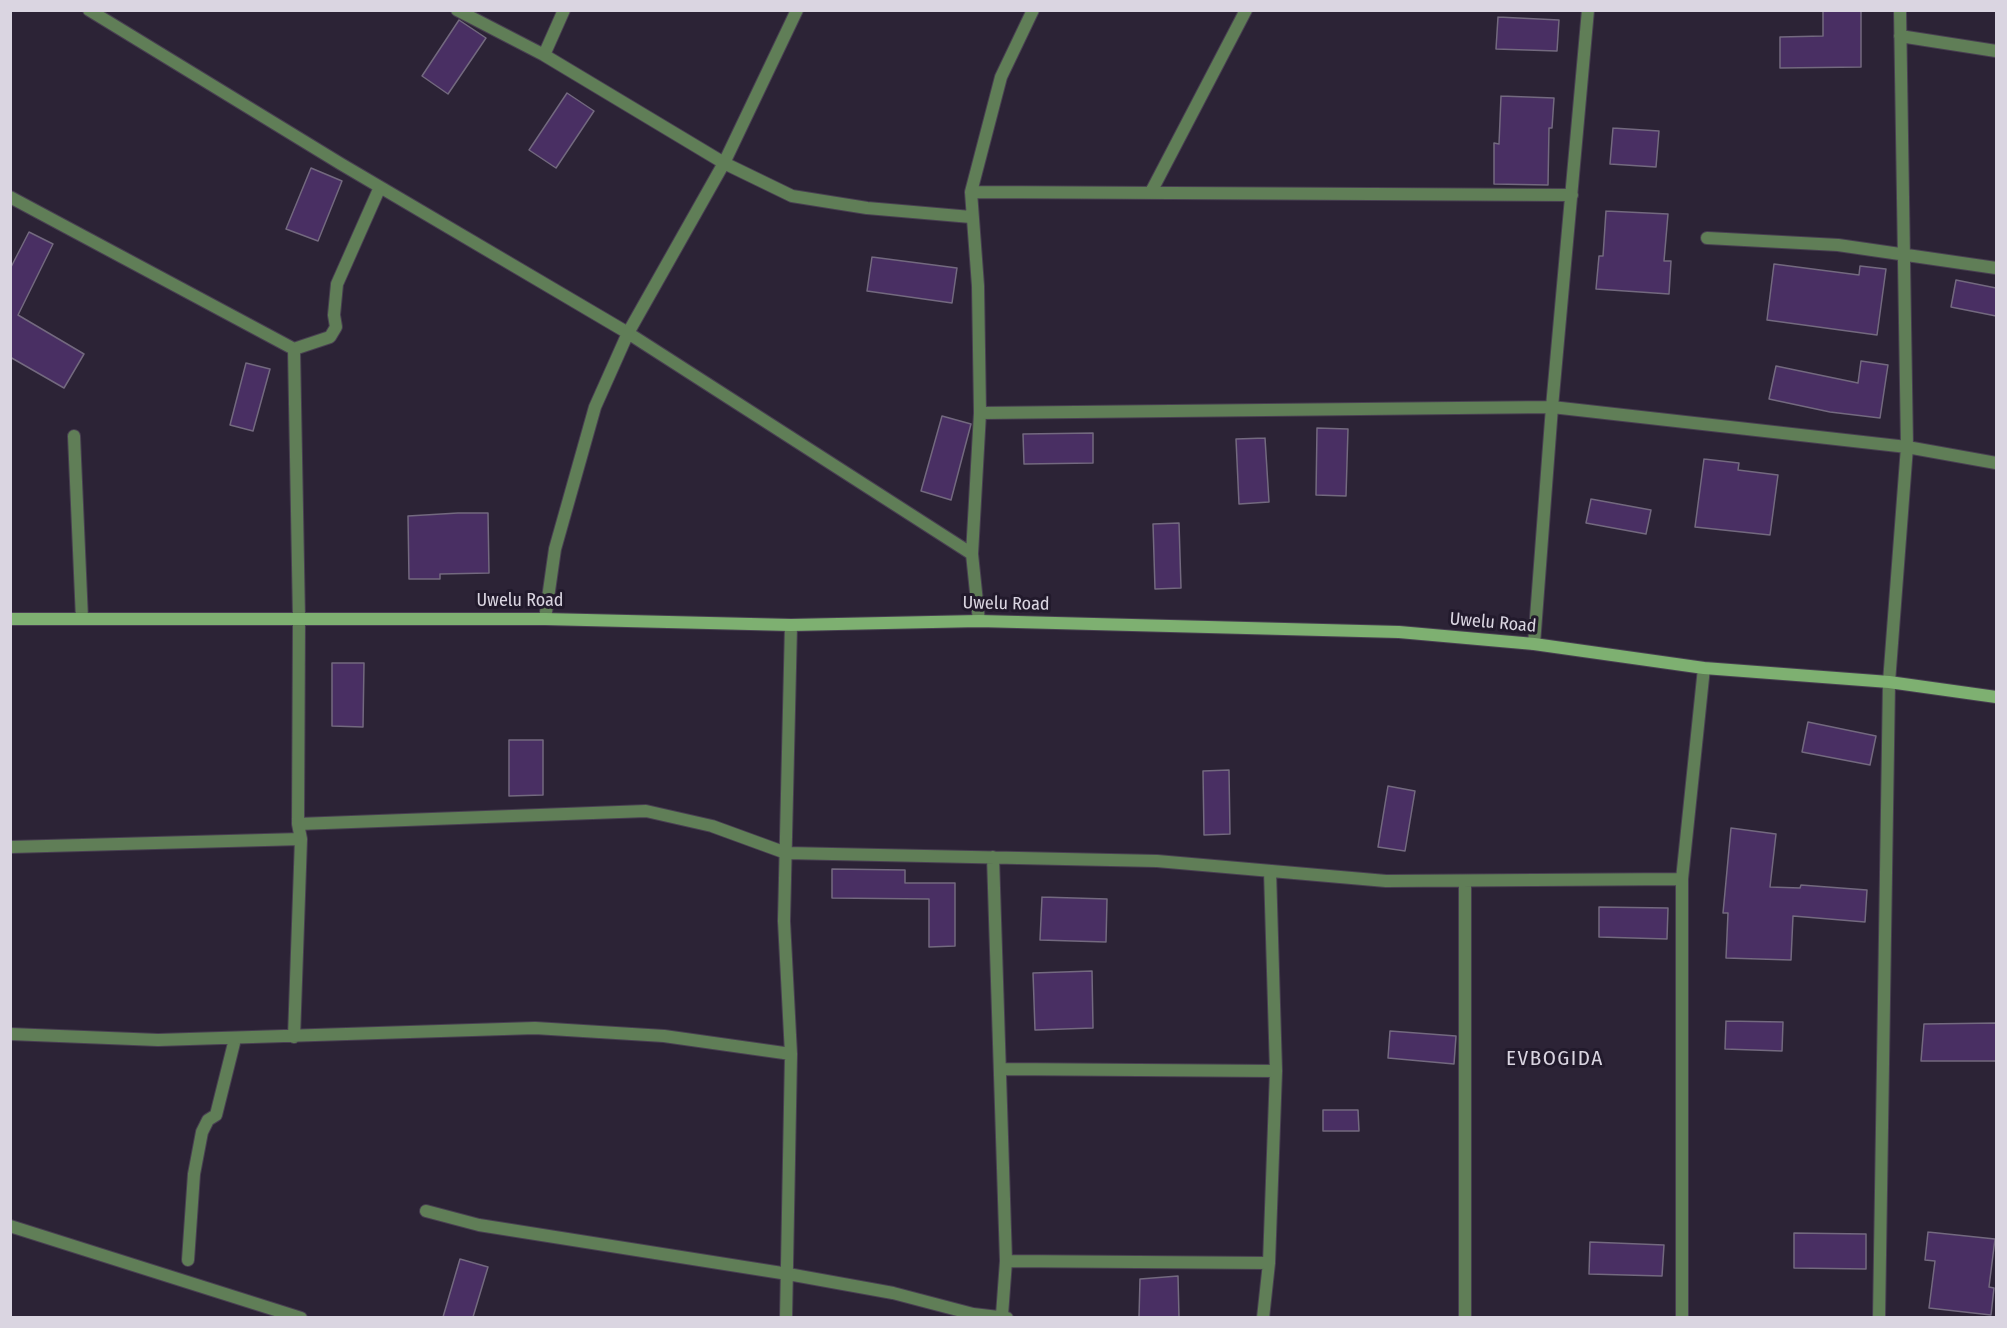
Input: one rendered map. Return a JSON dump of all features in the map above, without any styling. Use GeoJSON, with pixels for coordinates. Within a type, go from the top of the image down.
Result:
{"type":"FeatureCollection","features":[{"type":"Feature","properties":{"kind":"street"},"geometry":{"type":"LineString","coordinates":[[89,10],[380,187],[628,333],[972,554]]}},
{"type":"Feature","properties":{"kind":"street"},"geometry":{"type":"LineString","coordinates":[[457,10],[544,55],[724,163],[792,196],[867,208],[971,217]]}},
{"type":"Feature","properties":{"kind":"street"},"geometry":{"type":"LineString","coordinates":[[544,55],[564,10]]}},
{"type":"Feature","properties":{"kind":"street"},"geometry":{"type":"LineString","coordinates":[[544,619],[555,549],[595,406],[628,333],[724,163],[797,10]]}},
{"type":"Feature","properties":{"kind":"street"},"geometry":{"type":"LineString","coordinates":[[979,621],[972,554],[980,413],[978,286],[971,217],[971,192],[1001,77],[1033,10]]}},
{"type":"Feature","properties":{"kind":"street"},"geometry":{"type":"LineString","coordinates":[[1151,192],[1246,10]]}},
{"type":"Feature","properties":{"kind":"street"},"geometry":{"type":"LineString","coordinates":[[1534,644],[1552,407],[1588,10]]}},
{"type":"Feature","properties":{"kind":"street"},"geometry":{"type":"LineString","coordinates":[[1879,1317],[1889,682],[1907,447],[1900,10]]}},
{"type":"Feature","properties":{"kind":"street"},"geometry":{"type":"LineString","coordinates":[[1900,36],[1996,51]]}},
{"type":"Feature","properties":{"kind":"street"},"geometry":{"type":"LineString","coordinates":[[10,197],[294,350],[330,338],[336,327],[337,284],[380,187]]}},
{"type":"Feature","properties":{"kind":"street"},"geometry":{"type":"LineString","coordinates":[[971,192],[1572,195]]}},
{"type":"Feature","properties":{"kind":"street"},"geometry":{"type":"LineString","coordinates":[[1707,238],[1838,245],[1996,268]]}},
{"type":"Feature","properties":{"kind":"street"},"geometry":{"type":"LineString","coordinates":[[294,350],[299,619],[298,824],[301,839],[294,1037]]}},
{"type":"Feature","properties":{"kind":"street"},"geometry":{"type":"LineString","coordinates":[[980,413],[1552,407],[1907,447],[1996,463]]}},
{"type":"Feature","properties":{"kind":"street"},"geometry":{"type":"LineString","coordinates":[[75,436],[82,619]]}},
{"type":"Feature","properties":{"kind":"street","name":"Uwelu Road"},"geometry":{"type":"LineString","coordinates":[[10,619],[544,619],[791,625],[979,621],[1399,632],[1534,644],[1704,668],[1889,682],[1996,697]]}},
{"type":"Feature","properties":{"kind":"street"},"geometry":{"type":"LineString","coordinates":[[786,1317],[791,1054],[784,921],[791,625]]}},
{"type":"Feature","properties":{"kind":"street"},"geometry":{"type":"LineString","coordinates":[[1682,1317],[1682,879],[1704,668]]}},
{"type":"Feature","properties":{"kind":"street"},"geometry":{"type":"LineString","coordinates":[[298,824],[646,811],[712,826],[786,854],[1157,861],[1386,881],[1682,879]]}},
{"type":"Feature","properties":{"kind":"street"},"geometry":{"type":"LineString","coordinates":[[10,847],[301,839]]}},
{"type":"Feature","properties":{"kind":"street"},"geometry":{"type":"LineString","coordinates":[[426,1211],[479,1225],[788,1274],[893,1293],[973,1314],[1004,1316],[1006,1261],[993,858]]}},
{"type":"Feature","properties":{"kind":"street"},"geometry":{"type":"LineString","coordinates":[[1263,1317],[1269,1263],[1276,1071],[1270,871]]}},
{"type":"Feature","properties":{"kind":"street"},"geometry":{"type":"LineString","coordinates":[[1465,881],[1466,1317]]}},
{"type":"Feature","properties":{"kind":"street"},"geometry":{"type":"LineString","coordinates":[[10,1034],[158,1040],[535,1028],[664,1036],[791,1054]]}},
{"type":"Feature","properties":{"kind":"street"},"geometry":{"type":"LineString","coordinates":[[188,1260],[194,1174],[202,1132],[208,1120],[216,1115],[235,1039]]}},
{"type":"Feature","properties":{"kind":"street"},"geometry":{"type":"LineString","coordinates":[[1001,1069],[1276,1071]]}},
{"type":"Feature","properties":{"kind":"street"},"geometry":{"type":"LineString","coordinates":[[10,1226],[301,1317]]}},
{"type":"Feature","properties":{"kind":"street"},"geometry":{"type":"LineString","coordinates":[[1006,1261],[1269,1263]]}},
{"type":"Feature","properties":{"kind":"building"},"geometry":{"type":"Polygon","coordinates":[[[1823,10],[1861,10],[1861,67],[1780,68],[1780,37],[1823,36],[1823,10]]]}},
{"type":"Feature","properties":{"kind":"building"},"geometry":{"type":"Polygon","coordinates":[[[1498,17],[1559,20],[1557,51],[1496,49],[1498,17]]]}},
{"type":"Feature","properties":{"kind":"building"},"geometry":{"type":"Polygon","coordinates":[[[459,20],[486,38],[448,94],[422,76],[459,20]]]}},
{"type":"Feature","properties":{"kind":"building"},"geometry":{"type":"Polygon","coordinates":[[[567,93],[594,111],[556,168],[529,150],[567,93]]]}},
{"type":"Feature","properties":{"kind":"building"},"geometry":{"type":"Polygon","coordinates":[[[1501,96],[1554,98],[1552,128],[1549,128],[1548,185],[1494,184],[1494,143],[1499,144],[1501,96]]]}},
{"type":"Feature","properties":{"kind":"building"},"geometry":{"type":"Polygon","coordinates":[[[1613,128],[1659,131],[1656,167],[1610,164],[1613,128]]]}},
{"type":"Feature","properties":{"kind":"building"},"geometry":{"type":"Polygon","coordinates":[[[311,168],[342,181],[318,241],[286,229],[311,168]]]}},
{"type":"Feature","properties":{"kind":"building"},"geometry":{"type":"Polygon","coordinates":[[[1606,211],[1668,214],[1664,261],[1671,261],[1669,294],[1596,289],[1599,256],[1603,256],[1606,211]]]}},
{"type":"Feature","properties":{"kind":"building"},"geometry":{"type":"Polygon","coordinates":[[[29,232],[53,244],[18,315],[84,354],[64,388],[10,357],[10,269],[29,232]]]}},
{"type":"Feature","properties":{"kind":"building"},"geometry":{"type":"Polygon","coordinates":[[[872,257],[957,268],[952,303],[867,291],[872,257]]]}},
{"type":"Feature","properties":{"kind":"building"},"geometry":{"type":"Polygon","coordinates":[[[1774,264],[1859,275],[1860,266],[1886,269],[1877,335],[1767,320],[1774,264]]]}},
{"type":"Feature","properties":{"kind":"building"},"geometry":{"type":"Polygon","coordinates":[[[1956,280],[1996,288],[1996,316],[1951,307],[1956,280]]]}},
{"type":"Feature","properties":{"kind":"building"},"geometry":{"type":"Polygon","coordinates":[[[1861,361],[1888,365],[1880,418],[1830,412],[1769,399],[1776,366],[1858,383],[1861,361]]]}},
{"type":"Feature","properties":{"kind":"building"},"geometry":{"type":"Polygon","coordinates":[[[246,363],[270,369],[253,431],[230,425],[246,363]]]}},
{"type":"Feature","properties":{"kind":"building"},"geometry":{"type":"Polygon","coordinates":[[[942,416],[971,424],[951,500],[921,491],[942,416]]]}},
{"type":"Feature","properties":{"kind":"building"},"geometry":{"type":"Polygon","coordinates":[[[1317,428],[1348,429],[1346,496],[1316,495],[1317,428]]]}},
{"type":"Feature","properties":{"kind":"building"},"geometry":{"type":"Polygon","coordinates":[[[1093,433],[1093,463],[1024,464],[1023,434],[1093,433]]]}},
{"type":"Feature","properties":{"kind":"building"},"geometry":{"type":"Polygon","coordinates":[[[1265,438],[1269,502],[1239,504],[1236,439],[1265,438]]]}},
{"type":"Feature","properties":{"kind":"building"},"geometry":{"type":"Polygon","coordinates":[[[1704,459],[1739,463],[1738,470],[1778,475],[1770,535],[1695,527],[1704,459]]]}},
{"type":"Feature","properties":{"kind":"building"},"geometry":{"type":"Polygon","coordinates":[[[1591,499],[1651,510],[1646,534],[1586,523],[1591,499]]]}},
{"type":"Feature","properties":{"kind":"building"},"geometry":{"type":"Polygon","coordinates":[[[488,513],[489,573],[440,574],[440,579],[409,579],[408,516],[488,513]]]}},
{"type":"Feature","properties":{"kind":"building"},"geometry":{"type":"Polygon","coordinates":[[[1179,523],[1181,588],[1155,589],[1153,524],[1179,523]]]}},
{"type":"Feature","properties":{"kind":"building"},"geometry":{"type":"Polygon","coordinates":[[[332,663],[364,663],[363,727],[332,726],[332,663]]]}},
{"type":"Feature","properties":{"kind":"building"},"geometry":{"type":"Polygon","coordinates":[[[1808,722],[1876,736],[1870,765],[1802,752],[1808,722]]]}},
{"type":"Feature","properties":{"kind":"building"},"geometry":{"type":"Polygon","coordinates":[[[509,740],[543,740],[543,795],[509,796],[509,740]]]}},
{"type":"Feature","properties":{"kind":"building"},"geometry":{"type":"Polygon","coordinates":[[[1229,770],[1230,834],[1204,835],[1203,771],[1229,770]]]}},
{"type":"Feature","properties":{"kind":"building"},"geometry":{"type":"Polygon","coordinates":[[[1388,786],[1415,791],[1405,851],[1378,847],[1388,786]]]}},
{"type":"Feature","properties":{"kind":"building"},"geometry":{"type":"Polygon","coordinates":[[[1731,828],[1776,834],[1770,887],[1800,888],[1801,885],[1867,890],[1865,922],[1793,916],[1791,960],[1726,958],[1728,913],[1723,913],[1731,828]]]}},
{"type":"Feature","properties":{"kind":"building"},"geometry":{"type":"Polygon","coordinates":[[[832,869],[905,870],[905,883],[955,883],[955,946],[929,947],[929,899],[832,898],[832,869]]]}},
{"type":"Feature","properties":{"kind":"building"},"geometry":{"type":"Polygon","coordinates":[[[1042,897],[1107,899],[1106,942],[1040,940],[1042,897]]]}},
{"type":"Feature","properties":{"kind":"building"},"geometry":{"type":"Polygon","coordinates":[[[1599,907],[1668,908],[1667,939],[1599,937],[1599,907]]]}},
{"type":"Feature","properties":{"kind":"building"},"geometry":{"type":"Polygon","coordinates":[[[1092,971],[1093,1028],[1035,1030],[1033,973],[1092,971]]]}},
{"type":"Feature","properties":{"kind":"building"},"geometry":{"type":"Polygon","coordinates":[[[1726,1021],[1783,1022],[1782,1051],[1725,1049],[1726,1021]]]}},
{"type":"Feature","properties":{"kind":"building"},"geometry":{"type":"Polygon","coordinates":[[[1996,1023],[1996,1061],[1921,1061],[1924,1024],[1996,1023]]]}},
{"type":"Feature","properties":{"kind":"building"},"geometry":{"type":"Polygon","coordinates":[[[1390,1031],[1456,1036],[1454,1064],[1388,1058],[1390,1031]]]}},
{"type":"Feature","properties":{"kind":"building"},"geometry":{"type":"Polygon","coordinates":[[[1323,1110],[1358,1110],[1359,1131],[1323,1131],[1323,1110]]]}},
{"type":"Feature","properties":{"kind":"building"},"geometry":{"type":"Polygon","coordinates":[[[1928,1232],[1995,1239],[1989,1287],[1994,1288],[1991,1315],[1929,1308],[1935,1261],[1925,1260],[1928,1232]]]}},
{"type":"Feature","properties":{"kind":"building"},"geometry":{"type":"Polygon","coordinates":[[[1794,1233],[1866,1234],[1866,1269],[1794,1268],[1794,1233]]]}},
{"type":"Feature","properties":{"kind":"building"},"geometry":{"type":"Polygon","coordinates":[[[1590,1242],[1664,1245],[1662,1276],[1589,1274],[1590,1242]]]}},
{"type":"Feature","properties":{"kind":"building"},"geometry":{"type":"Polygon","coordinates":[[[460,1259],[488,1267],[473,1317],[443,1317],[460,1259]]]}},
{"type":"Feature","properties":{"kind":"building"},"geometry":{"type":"Polygon","coordinates":[[[1178,1276],[1179,1317],[1139,1317],[1140,1279],[1178,1276]]]}},
{"type":"Feature","properties":{"kind":"district","name":"EVBOGIDA"},"geometry":{"type":"Point","coordinates":[1555,1059]}}]}
